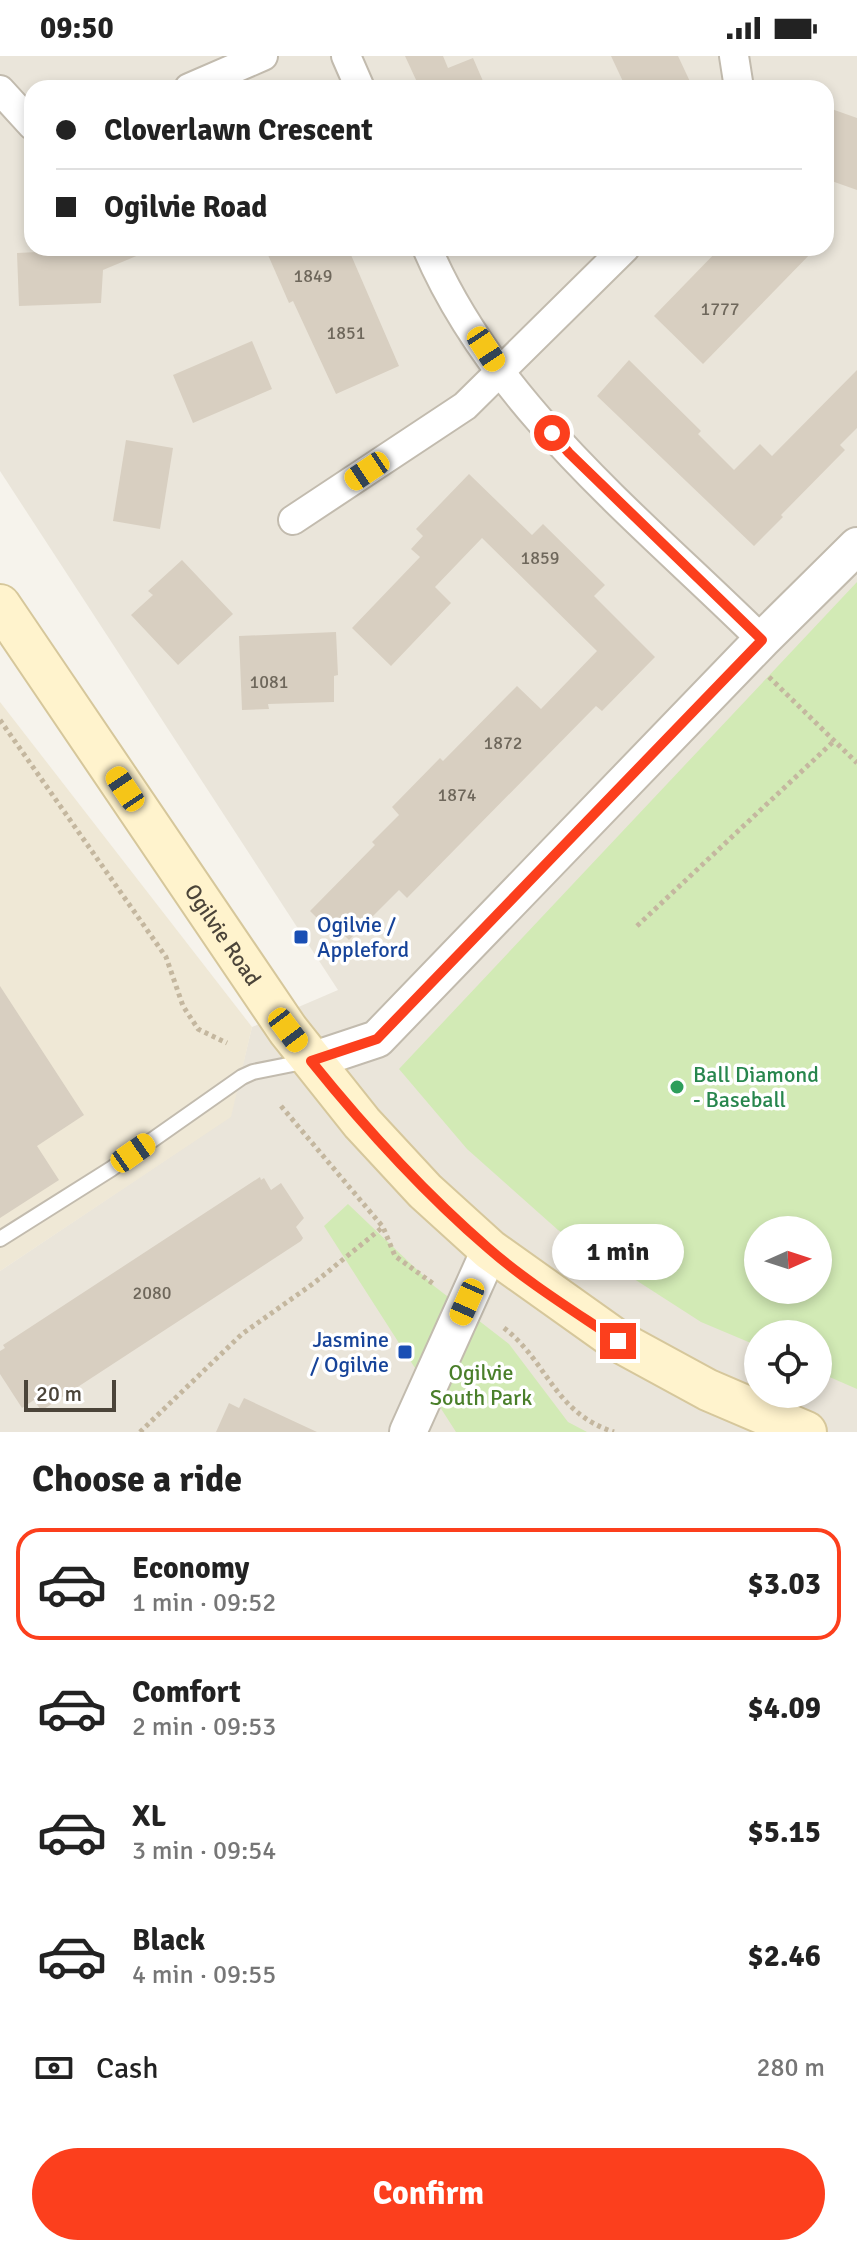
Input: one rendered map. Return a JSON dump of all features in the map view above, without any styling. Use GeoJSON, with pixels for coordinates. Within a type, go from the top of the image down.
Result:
{"type":"FeatureCollection","features":[{"type":"Feature","properties":{"kind":"main road","name":"Ogilvie Road"},"geometry":{"type":"LineString","coordinates":[[0,605],[311,1061],[414,1180],[490,1250],[618,1341],[708,1390],[806,1432]]}},
{"type":"Feature","properties":{"kind":"street"},"geometry":{"type":"LineString","coordinates":[[208,80],[263,56]]}},
{"type":"Feature","properties":{"kind":"street"},"geometry":{"type":"LineString","coordinates":[[346,56],[356,80]]}},
{"type":"Feature","properties":{"kind":"street"},"geometry":{"type":"LineString","coordinates":[[734,56],[738,80]]}},
{"type":"Feature","properties":{"kind":"street"},"geometry":{"type":"LineString","coordinates":[[0,90],[24,116]]}},
{"type":"Feature","properties":{"kind":"street"},"geometry":{"type":"LineString","coordinates":[[430,256],[441,281],[501,372],[569,453],[755,648]]}},
{"type":"Feature","properties":{"kind":"street"},"geometry":{"type":"LineString","coordinates":[[293,520],[465,406],[617,256]]}},
{"type":"Feature","properties":{"kind":"street"},"geometry":{"type":"LineString","coordinates":[[311,1061],[377,1039],[857,546]]}},
{"type":"Feature","properties":{"kind":"street"},"geometry":{"type":"LineString","coordinates":[[408,1432],[490,1250]]}},
{"type":"Feature","properties":{"kind":"lane"},"geometry":{"type":"LineString","coordinates":[[0,1239],[111,1169],[242,1077],[311,1061]]}},
{"type":"Feature","properties":{"kind":"path"},"geometry":{"type":"LineString","coordinates":[[755,648],[834,741],[857,763]]}},
{"type":"Feature","properties":{"kind":"path"},"geometry":{"type":"LineString","coordinates":[[0,720],[166,957],[183,1006],[198,1029],[227,1043]]}},
{"type":"Feature","properties":{"kind":"path"},"geometry":{"type":"LineString","coordinates":[[637,926],[834,741]]}},
{"type":"Feature","properties":{"kind":"path"},"geometry":{"type":"LineString","coordinates":[[281,1106],[383,1227],[395,1256],[435,1285]]}},
{"type":"Feature","properties":{"kind":"path"},"geometry":{"type":"LineString","coordinates":[[140,1432],[242,1334],[314,1283],[383,1227]]}},
{"type":"Feature","properties":{"kind":"path"},"geometry":{"type":"LineString","coordinates":[[504,1328],[533,1355],[560,1398],[578,1414],[614,1432]]}},
{"type":"Feature","properties":{"kind":"shaded area"},"geometry":{"type":"Polygon","coordinates":[[[0,56],[857,56],[857,1432],[0,1432],[0,1271],[230,1117],[252,1027],[338,990],[0,471],[0,56]]]}},
{"type":"Feature","properties":{"kind":"shaded area"},"geometry":{"type":"Polygon","coordinates":[[[0,702],[252,1027],[231,1117],[0,1271],[0,702]]]}},
{"type":"Feature","properties":{"kind":"green space"},"geometry":{"type":"Polygon","coordinates":[[[857,582],[857,1389],[832,1378],[832,1320],[744,1320],[744,1340],[701,1322],[558,1230],[467,1149],[399,1069],[857,582]]]}},
{"type":"Feature","properties":{"kind":"green space","name":"Ogilvie South Park"},"geometry":{"type":"Polygon","coordinates":[[[348,1204],[434,1286],[509,1344],[568,1422],[587,1432],[456,1432],[324,1226],[348,1204]]]}},
{"type":"Feature","properties":{"kind":"building"},"geometry":{"type":"Polygon","coordinates":[[[405,56],[443,56],[448,68],[473,58],[483,80],[416,80],[405,56]]]}},
{"type":"Feature","properties":{"kind":"building"},"geometry":{"type":"Polygon","coordinates":[[[611,56],[678,56],[689,80],[622,80],[611,56]]]}},
{"type":"Feature","properties":{"kind":"building"},"geometry":{"type":"Polygon","coordinates":[[[834,110],[857,118],[857,190],[834,182],[834,110]]]}},
{"type":"Feature","properties":{"kind":"building"},"geometry":{"type":"Polygon","coordinates":[[[17,253],[24,253],[24,256],[136,256],[103,270],[101,303],[19,306],[17,253]]]}},
{"type":"Feature","properties":{"kind":"building"},"geometry":{"type":"Polygon","coordinates":[[[268,256],[351,256],[399,366],[336,394],[293,301],[289,303],[268,256]]]}},
{"type":"Feature","properties":{"kind":"building"},"geometry":{"type":"Polygon","coordinates":[[[712,256],[808,256],[703,364],[654,316],[712,256]]]}},
{"type":"Feature","properties":{"kind":"building"},"geometry":{"type":"Polygon","coordinates":[[[252,341],[272,389],[193,423],[173,375],[252,341]]]}},
{"type":"Feature","properties":{"kind":"building"},"geometry":{"type":"Polygon","coordinates":[[[629,360],[701,431],[698,434],[734,470],[760,444],[772,456],[857,370],[857,428],[840,445],[845,450],[754,546],[597,396],[629,360]]]}},
{"type":"Feature","properties":{"kind":"building"},"geometry":{"type":"Polygon","coordinates":[[[126,440],[173,448],[160,529],[113,521],[126,440]]]}},
{"type":"Feature","properties":{"kind":"building"},"geometry":{"type":"Polygon","coordinates":[[[469,474],[532,535],[543,524],[605,585],[594,596],[655,657],[602,711],[596,706],[407,898],[399,890],[349,940],[336,927],[331,932],[310,911],[375,845],[372,842],[399,815],[392,807],[440,758],[443,761],[517,686],[541,709],[597,651],[482,538],[435,587],[451,603],[391,666],[352,628],[420,557],[411,549],[423,536],[416,529],[469,474]]]}},
{"type":"Feature","properties":{"kind":"building"},"geometry":{"type":"Polygon","coordinates":[[[182,560],[233,614],[178,665],[131,615],[153,595],[148,591],[182,560]]]}},
{"type":"Feature","properties":{"kind":"building"},"geometry":{"type":"Polygon","coordinates":[[[336,632],[338,675],[334,676],[334,702],[268,704],[269,709],[242,710],[239,636],[336,632]]]}},
{"type":"Feature","properties":{"kind":"building"},"geometry":{"type":"Polygon","coordinates":[[[0,986],[84,1115],[37,1146],[59,1180],[0,1218],[0,986]]]}},
{"type":"Feature","properties":{"kind":"building"},"geometry":{"type":"Polygon","coordinates":[[[260,1177],[261,1180],[264,1178],[271,1190],[281,1183],[304,1218],[296,1227],[303,1238],[301,1241],[44,1409],[40,1409],[34,1400],[22,1408],[0,1374],[3,1345],[260,1177]]]}},
{"type":"Feature","properties":{"kind":"building"},"geometry":{"type":"Polygon","coordinates":[[[244,1398],[317,1432],[216,1432],[229,1403],[239,1408],[244,1398]]]}},
{"type":"Feature","properties":{"kind":"place","name":"Ogilvie / Appleford"},"geometry":{"type":"Point","coordinates":[301,937]}},
{"type":"Feature","properties":{"kind":"place","name":"Ball Diamond - Baseball"},"geometry":{"type":"Point","coordinates":[677,1087]}},
{"type":"Feature","properties":{"kind":"place","name":"Jasmine / Ogilvie"},"geometry":{"type":"Point","coordinates":[405,1352]}},
{"type":"Feature","properties":{"kind":"route"},"geometry":{"type":"LineString","coordinates":[[552,433],[762,640],[377,1039],[311,1061],[362,1123],[425,1191],[490,1250],[618,1341]]}}]}
